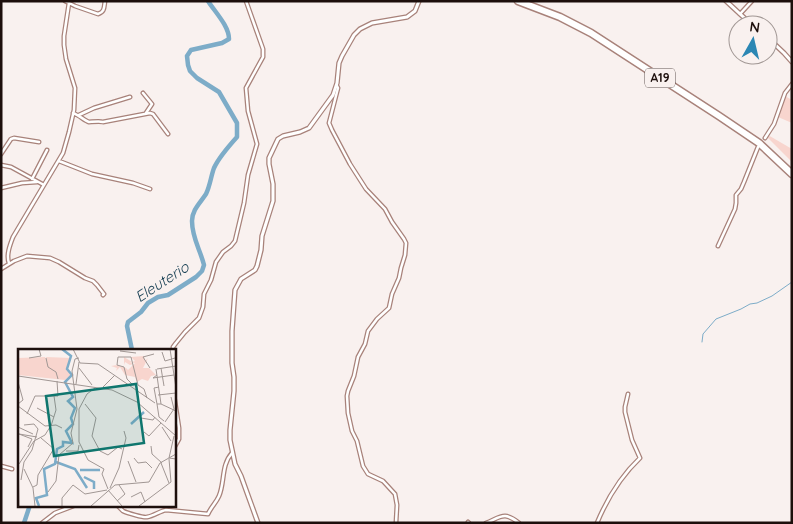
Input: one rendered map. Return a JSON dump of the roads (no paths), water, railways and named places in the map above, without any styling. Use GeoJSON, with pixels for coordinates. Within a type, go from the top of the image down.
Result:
{"type":"FeatureCollection","features":[{"type":"Feature","properties":{"kind":"highway","name":"A19"},"geometry":{"type":"LineString","coordinates":[[518,1],[560,16],[591,33],[759,143],[792,174]]}},
{"type":"Feature","properties":{"kind":"highway","name":"A19"},"geometry":{"type":"LineString","coordinates":[[529,1],[560,13],[598,33],[750,132],[792,168]]}},
{"type":"Feature","properties":{"kind":"street"},"geometry":{"type":"LineString","coordinates":[[65,1],[98,14],[104,10],[105,1]]}},
{"type":"Feature","properties":{"kind":"street"},"geometry":{"type":"LineString","coordinates":[[173,349],[198,318],[204,294],[211,280],[216,262],[235,240],[244,203],[248,175],[256,144],[248,112],[246,88],[263,58],[263,49],[246,1]]}},
{"type":"Feature","properties":{"kind":"street"},"geometry":{"type":"LineString","coordinates":[[396,523],[397,505],[395,494],[383,481],[368,474],[364,466],[350,423],[348,391],[368,331],[389,308],[392,294],[399,278],[406,243],[385,209],[366,190],[329,123],[338,88],[339,63],[354,35],[360,29],[372,23],[407,18],[415,11],[419,1]]}},
{"type":"Feature","properties":{"kind":"street"},"geometry":{"type":"LineString","coordinates":[[726,1],[740,14],[752,1]]}},
{"type":"Feature","properties":{"kind":"street"},"geometry":{"type":"LineString","coordinates":[[9,263],[10,243],[63,153],[73,113],[75,88],[66,59],[64,36],[69,3]]}},
{"type":"Feature","properties":{"kind":"street"},"geometry":{"type":"LineString","coordinates":[[778,47],[792,62]]}},
{"type":"Feature","properties":{"kind":"street"},"geometry":{"type":"LineString","coordinates":[[766,138],[774,124],[785,93],[792,84]]}},
{"type":"Feature","properties":{"kind":"street"},"geometry":{"type":"LineString","coordinates":[[258,523],[232,453],[230,430],[234,391],[232,344],[235,290],[241,280],[255,270],[259,260],[262,236],[273,201],[273,184],[269,158],[278,139],[309,128],[333,96],[337,86]]}},
{"type":"Feature","properties":{"kind":"street"},"geometry":{"type":"LineString","coordinates":[[143,93],[152,104],[146,113]]}},
{"type":"Feature","properties":{"kind":"street"},"geometry":{"type":"LineString","coordinates":[[73,113],[79,114],[130,96]]}},
{"type":"Feature","properties":{"kind":"street"},"geometry":{"type":"LineString","coordinates":[[79,114],[87,122],[111,120],[146,113],[153,114],[168,134]]}},
{"type":"Feature","properties":{"kind":"street"},"geometry":{"type":"LineString","coordinates":[[1,154],[11,139],[39,142]]}},
{"type":"Feature","properties":{"kind":"street"},"geometry":{"type":"LineString","coordinates":[[718,246],[734,209],[736,196],[741,189],[758,147]]}},
{"type":"Feature","properties":{"kind":"street"},"geometry":{"type":"LineString","coordinates":[[32,178],[47,150]]}},
{"type":"Feature","properties":{"kind":"street"},"geometry":{"type":"LineString","coordinates":[[58,161],[92,174],[133,183],[150,189]]}},
{"type":"Feature","properties":{"kind":"street"},"geometry":{"type":"LineString","coordinates":[[1,165],[11,167],[44,185]]}},
{"type":"Feature","properties":{"kind":"street"},"geometry":{"type":"LineString","coordinates":[[1,188],[37,182]]}},
{"type":"Feature","properties":{"kind":"street"},"geometry":{"type":"LineString","coordinates":[[1,269],[9,263],[27,256],[53,258],[97,284],[104,294],[102,295]]}},
{"type":"Feature","properties":{"kind":"street"},"geometry":{"type":"LineString","coordinates":[[597,523],[616,488],[629,469],[640,458],[632,440],[625,412],[628,394]]}},
{"type":"Feature","properties":{"kind":"street"},"geometry":{"type":"LineString","coordinates":[[175,402],[179,439],[175,446]]}},
{"type":"Feature","properties":{"kind":"street"},"geometry":{"type":"LineString","coordinates":[[118,506],[123,510],[144,518],[166,510],[208,514],[219,496],[225,467],[232,453]]}},
{"type":"Feature","properties":{"kind":"street"},"geometry":{"type":"LineString","coordinates":[[1,466],[12,469]]}},
{"type":"Feature","properties":{"kind":"street"},"geometry":{"type":"LineString","coordinates":[[42,523],[55,513],[73,506]]}},
{"type":"Feature","properties":{"kind":"street"},"geometry":{"type":"LineString","coordinates":[[489,522],[506,516],[519,523]]}},
{"type":"Feature","properties":{"kind":"waterway","name":"Eleuterio"},"geometry":{"type":"LineString","coordinates":[[132,349],[127,326],[128,322],[141,312],[148,303],[158,297],[168,295],[202,271],[204,265],[192,227],[193,213],[209,188],[216,164],[237,137],[237,123],[219,92],[197,78],[190,71],[188,65],[187,56],[191,50],[222,43],[229,39],[227,29],[208,1]]}},
{"type":"Feature","properties":{"kind":"waterway"},"geometry":{"type":"LineString","coordinates":[[702,342],[703,334],[716,319],[772,296],[792,282]]}},
{"type":"Feature","properties":{"kind":"waterway","name":"Eleuterio"},"geometry":{"type":"LineString","coordinates":[[24,523],[30,506]]}}]}
